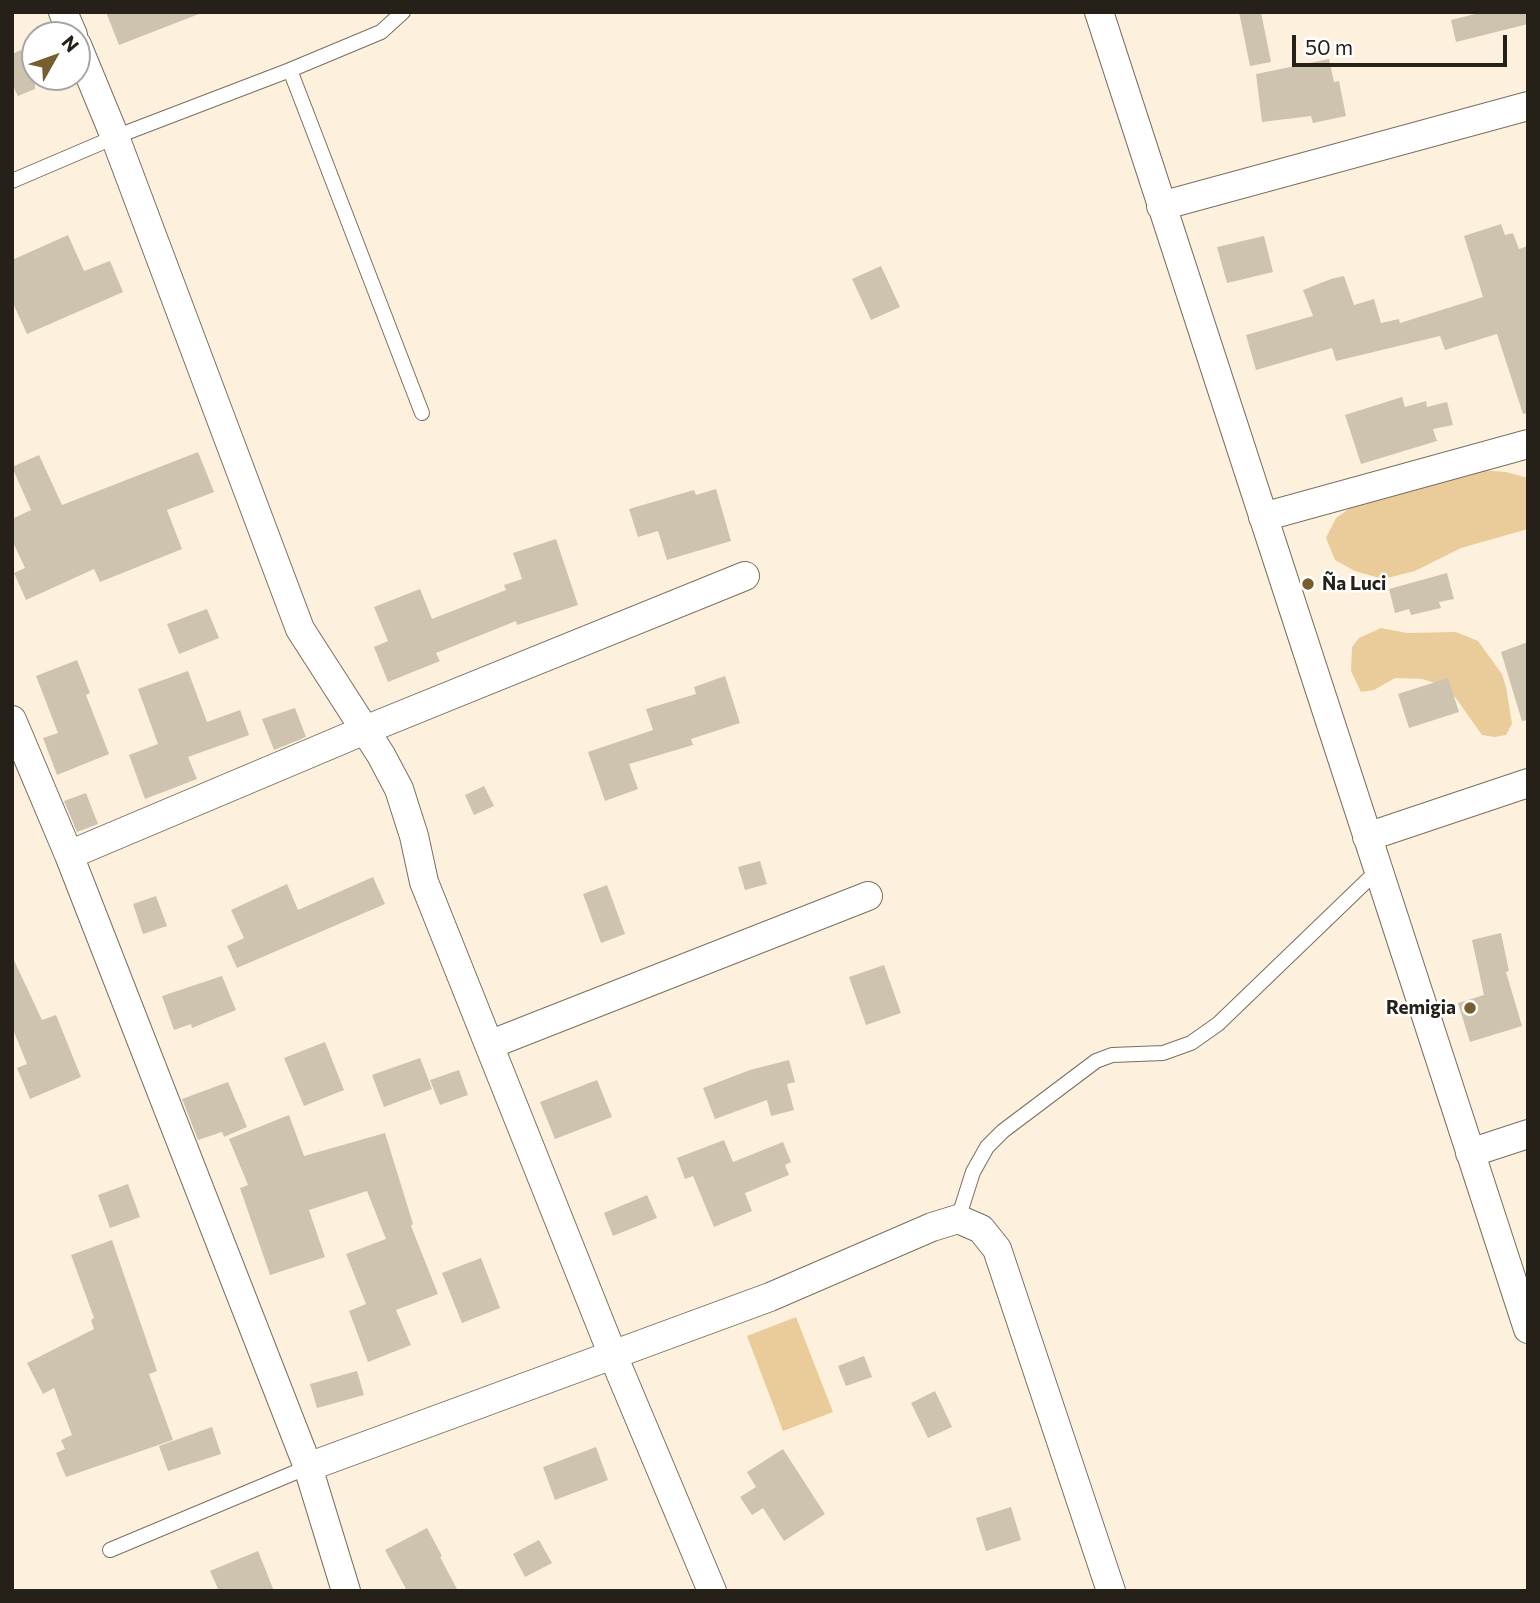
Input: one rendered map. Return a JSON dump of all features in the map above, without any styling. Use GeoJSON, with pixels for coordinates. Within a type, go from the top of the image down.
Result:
{"type":"FeatureCollection","features":[{"type":"Feature","properties":{"kind":"street"},"geometry":{"type":"LineString","coordinates":[[1099,12],[1528,1329]]}},
{"type":"Feature","properties":{"kind":"street"},"geometry":{"type":"LineString","coordinates":[[91,79],[300,629],[365,730],[399,789],[414,836],[424,882],[612,1353],[712,1591]]}},
{"type":"Feature","properties":{"kind":"street"},"geometry":{"type":"LineString","coordinates":[[1161,206],[1528,106]]}},
{"type":"Feature","properties":{"kind":"street"},"geometry":{"type":"LineString","coordinates":[[1263,517],[1528,444]]}},
{"type":"Feature","properties":{"kind":"street"},"geometry":{"type":"LineString","coordinates":[[69,855],[365,730],[745,576]]}},
{"type":"Feature","properties":{"kind":"street"},"geometry":{"type":"LineString","coordinates":[[12,720],[69,855],[308,1467],[346,1591]]}},
{"type":"Feature","properties":{"kind":"street"},"geometry":{"type":"LineString","coordinates":[[1367,837],[1528,783]]}},
{"type":"Feature","properties":{"kind":"street"},"geometry":{"type":"LineString","coordinates":[[489,1045],[868,896]]}},
{"type":"Feature","properties":{"kind":"street"},"geometry":{"type":"LineString","coordinates":[[1470,1153],[1528,1134]]}},
{"type":"Feature","properties":{"kind":"street"},"geometry":{"type":"LineString","coordinates":[[308,1467],[770,1297],[932,1227],[958,1219],[981,1229],[998,1249],[1111,1591]]}},
{"type":"Feature","properties":{"kind":"lane"},"geometry":{"type":"LineString","coordinates":[[12,181],[115,136],[290,71],[381,32],[403,12]]}},
{"type":"Feature","properties":{"kind":"lane"},"geometry":{"type":"LineString","coordinates":[[290,71],[422,413]]}},
{"type":"Feature","properties":{"kind":"lane"},"geometry":{"type":"LineString","coordinates":[[958,1219],[973,1172],[987,1147],[1003,1131],[1096,1061],[1112,1055],[1163,1053],[1191,1042],[1209,1030],[1378,870]]}},
{"type":"Feature","properties":{"kind":"lane"},"geometry":{"type":"LineString","coordinates":[[110,1550],[308,1467]]}},
{"type":"Feature","properties":{"kind":"shaded area"},"geometry":{"type":"Polygon","coordinates":[[[1469,469],[1506,472],[1528,478],[1528,529],[1461,548],[1415,571],[1383,579],[1355,571],[1335,560],[1326,538],[1336,518],[1356,504],[1469,469]]]}},
{"type":"Feature","properties":{"kind":"shaded area"},"geometry":{"type":"Polygon","coordinates":[[[1381,628],[1407,633],[1456,632],[1478,641],[1502,674],[1506,687],[1512,724],[1506,735],[1482,735],[1455,697],[1435,683],[1422,679],[1395,678],[1374,690],[1361,692],[1351,671],[1352,647],[1359,638],[1381,628]]]}},
{"type":"Feature","properties":{"kind":"shaded area"},"geometry":{"type":"Polygon","coordinates":[[[796,1317],[833,1412],[783,1431],[747,1336],[796,1317]]]}},
{"type":"Feature","properties":{"kind":"building"},"geometry":{"type":"Polygon","coordinates":[[[106,12],[199,12],[199,14],[119,45],[106,12]]]}},
{"type":"Feature","properties":{"kind":"building"},"geometry":{"type":"Polygon","coordinates":[[[1239,12],[1261,12],[1271,62],[1250,66],[1239,12]]]}},
{"type":"Feature","properties":{"kind":"building"},"geometry":{"type":"Polygon","coordinates":[[[1483,12],[1528,12],[1528,24],[1456,42],[1451,20],[1483,12]]]}},
{"type":"Feature","properties":{"kind":"building"},"geometry":{"type":"Polygon","coordinates":[[[21,50],[21,91],[30,91],[18,96],[12,84],[12,54],[21,50]]]}},
{"type":"Feature","properties":{"kind":"building"},"geometry":{"type":"Polygon","coordinates":[[[1329,59],[1334,82],[1339,81],[1346,116],[1313,123],[1311,116],[1262,122],[1256,74],[1329,59]]]}},
{"type":"Feature","properties":{"kind":"building"},"geometry":{"type":"Polygon","coordinates":[[[1501,224],[1505,235],[1513,233],[1519,249],[1528,246],[1528,413],[1523,414],[1497,334],[1445,350],[1440,336],[1336,361],[1332,348],[1256,370],[1246,335],[1313,316],[1303,290],[1331,279],[1344,276],[1354,305],[1374,299],[1381,323],[1399,319],[1400,323],[1483,297],[1464,236],[1501,224]]]}},
{"type":"Feature","properties":{"kind":"building"},"geometry":{"type":"Polygon","coordinates":[[[68,235],[84,271],[110,261],[123,292],[27,334],[12,301],[12,260],[68,235]]]}},
{"type":"Feature","properties":{"kind":"building"},"geometry":{"type":"Polygon","coordinates":[[[1264,236],[1273,272],[1227,283],[1217,247],[1264,236]]]}},
{"type":"Feature","properties":{"kind":"building"},"geometry":{"type":"Polygon","coordinates":[[[881,266],[900,307],[871,320],[852,279],[881,266]]]}},
{"type":"Feature","properties":{"kind":"building"},"geometry":{"type":"Polygon","coordinates":[[[1402,397],[1405,407],[1426,401],[1427,407],[1447,402],[1453,425],[1433,429],[1437,441],[1361,464],[1345,415],[1402,397]]]}},
{"type":"Feature","properties":{"kind":"building"},"geometry":{"type":"Polygon","coordinates":[[[198,452],[214,492],[167,510],[182,549],[100,582],[94,569],[26,600],[14,573],[25,568],[12,540],[12,519],[31,510],[12,467],[39,455],[62,505],[198,452]]]}},
{"type":"Feature","properties":{"kind":"building"},"geometry":{"type":"Polygon","coordinates":[[[716,489],[731,541],[667,560],[658,531],[638,537],[629,509],[694,490],[696,495],[716,489]]]}},
{"type":"Feature","properties":{"kind":"building"},"geometry":{"type":"Polygon","coordinates":[[[556,539],[578,605],[517,625],[516,621],[436,653],[440,661],[388,682],[374,647],[388,641],[374,607],[420,589],[432,619],[506,590],[504,585],[522,579],[513,553],[556,539]]]}},
{"type":"Feature","properties":{"kind":"building"},"geometry":{"type":"Polygon","coordinates":[[[1447,573],[1454,599],[1439,602],[1441,608],[1411,615],[1409,609],[1395,613],[1389,589],[1447,573]]]}},
{"type":"Feature","properties":{"kind":"building"},"geometry":{"type":"Polygon","coordinates":[[[207,609],[219,638],[179,654],[167,624],[207,609]]]}},
{"type":"Feature","properties":{"kind":"building"},"geometry":{"type":"Polygon","coordinates":[[[1528,642],[1528,720],[1522,721],[1501,652],[1528,642]]]}},
{"type":"Feature","properties":{"kind":"building"},"geometry":{"type":"Polygon","coordinates":[[[77,660],[90,693],[86,695],[109,754],[57,775],[43,738],[58,733],[36,676],[77,660]]]}},
{"type":"Feature","properties":{"kind":"building"},"geometry":{"type":"Polygon","coordinates":[[[188,671],[207,722],[240,710],[249,735],[188,757],[197,779],[145,799],[129,755],[158,744],[138,689],[188,671]]]}},
{"type":"Feature","properties":{"kind":"building"},"geometry":{"type":"Polygon","coordinates":[[[725,676],[740,723],[691,739],[693,745],[629,764],[638,789],[605,801],[588,752],[653,730],[646,709],[696,694],[694,687],[725,676]]]}},
{"type":"Feature","properties":{"kind":"building"},"geometry":{"type":"Polygon","coordinates":[[[1448,678],[1459,712],[1409,728],[1398,694],[1448,678]]]}},
{"type":"Feature","properties":{"kind":"building"},"geometry":{"type":"Polygon","coordinates":[[[295,708],[306,737],[274,750],[262,719],[295,708]]]}},
{"type":"Feature","properties":{"kind":"building"},"geometry":{"type":"Polygon","coordinates":[[[484,786],[494,806],[474,815],[465,795],[484,786]]]}},
{"type":"Feature","properties":{"kind":"building"},"geometry":{"type":"Polygon","coordinates":[[[86,793],[98,824],[77,832],[64,801],[86,793]]]}},
{"type":"Feature","properties":{"kind":"building"},"geometry":{"type":"Polygon","coordinates":[[[760,861],[767,884],[745,890],[738,867],[760,861]]]}},
{"type":"Feature","properties":{"kind":"building"},"geometry":{"type":"Polygon","coordinates":[[[373,877],[385,904],[237,968],[227,946],[244,938],[231,910],[287,884],[298,910],[373,877]]]}},
{"type":"Feature","properties":{"kind":"building"},"geometry":{"type":"Polygon","coordinates":[[[607,885],[625,934],[601,943],[583,894],[607,885]]]}},
{"type":"Feature","properties":{"kind":"building"},"geometry":{"type":"Polygon","coordinates":[[[156,896],[167,926],[143,934],[133,904],[156,896]]]}},
{"type":"Feature","properties":{"kind":"building"},"geometry":{"type":"Polygon","coordinates":[[[1501,933],[1509,971],[1506,972],[1522,1026],[1470,1042],[1458,1003],[1484,995],[1472,940],[1501,933]]]}},
{"type":"Feature","properties":{"kind":"building"},"geometry":{"type":"Polygon","coordinates":[[[12,956],[42,1020],[56,1015],[81,1077],[30,1099],[17,1068],[27,1064],[12,1027],[12,956]]]}},
{"type":"Feature","properties":{"kind":"building"},"geometry":{"type":"Polygon","coordinates":[[[884,965],[901,1013],[866,1025],[849,977],[884,965]]]}},
{"type":"Feature","properties":{"kind":"building"},"geometry":{"type":"Polygon","coordinates":[[[222,976],[236,1010],[192,1028],[191,1024],[174,1030],[162,996],[222,976]]]}},
{"type":"Feature","properties":{"kind":"building"},"geometry":{"type":"Polygon","coordinates":[[[325,1042],[344,1090],[304,1106],[284,1058],[325,1042]]]}},
{"type":"Feature","properties":{"kind":"building"},"geometry":{"type":"Polygon","coordinates":[[[420,1058],[432,1089],[384,1107],[372,1075],[420,1058]]]}},
{"type":"Feature","properties":{"kind":"building"},"geometry":{"type":"Polygon","coordinates":[[[789,1060],[795,1082],[787,1084],[794,1110],[771,1116],[767,1100],[715,1119],[703,1088],[750,1070],[789,1060]]]}},
{"type":"Feature","properties":{"kind":"building"},"geometry":{"type":"Polygon","coordinates":[[[459,1070],[468,1095],[440,1105],[430,1080],[459,1070]]]}},
{"type":"Feature","properties":{"kind":"building"},"geometry":{"type":"Polygon","coordinates":[[[597,1080],[612,1117],[555,1139],[540,1102],[597,1080]]]}},
{"type":"Feature","properties":{"kind":"building"},"geometry":{"type":"Polygon","coordinates":[[[228,1082],[247,1127],[224,1137],[222,1132],[198,1140],[182,1099],[228,1082]]]}},
{"type":"Feature","properties":{"kind":"building"},"geometry":{"type":"Polygon","coordinates":[[[289,1115],[304,1156],[385,1133],[413,1224],[411,1226],[438,1294],[396,1310],[411,1345],[368,1362],[349,1311],[366,1304],[346,1254],[386,1239],[367,1191],[309,1210],[325,1257],[270,1275],[240,1188],[248,1185],[229,1139],[289,1115]]]}},
{"type":"Feature","properties":{"kind":"building"},"geometry":{"type":"Polygon","coordinates":[[[724,1140],[733,1162],[783,1142],[791,1162],[785,1165],[789,1175],[745,1193],[752,1211],[714,1227],[693,1176],[685,1179],[677,1158],[724,1140]]]}},
{"type":"Feature","properties":{"kind":"building"},"geometry":{"type":"Polygon","coordinates":[[[128,1184],[140,1217],[110,1228],[98,1195],[128,1184]]]}},
{"type":"Feature","properties":{"kind":"building"},"geometry":{"type":"Polygon","coordinates":[[[647,1195],[657,1218],[613,1236],[604,1213],[647,1195]]]}},
{"type":"Feature","properties":{"kind":"building"},"geometry":{"type":"Polygon","coordinates":[[[112,1240],[157,1371],[149,1374],[173,1440],[66,1477],[56,1453],[65,1449],[61,1440],[72,1435],[54,1388],[43,1394],[27,1363],[94,1329],[91,1320],[94,1318],[71,1255],[112,1240]]]}},
{"type":"Feature","properties":{"kind":"building"},"geometry":{"type":"Polygon","coordinates":[[[481,1258],[500,1308],[462,1323],[442,1273],[481,1258]]]}},
{"type":"Feature","properties":{"kind":"building"},"geometry":{"type":"Polygon","coordinates":[[[864,1356],[872,1377],[846,1386],[838,1366],[864,1356]]]}},
{"type":"Feature","properties":{"kind":"building"},"geometry":{"type":"Polygon","coordinates":[[[357,1371],[364,1395],[317,1408],[310,1384],[357,1371]]]}},
{"type":"Feature","properties":{"kind":"building"},"geometry":{"type":"Polygon","coordinates":[[[935,1391],[952,1427],[928,1438],[911,1403],[935,1391]]]}},
{"type":"Feature","properties":{"kind":"building"},"geometry":{"type":"Polygon","coordinates":[[[212,1427],[221,1454],[168,1471],[159,1446],[212,1427]]]}},
{"type":"Feature","properties":{"kind":"building"},"geometry":{"type":"Polygon","coordinates":[[[596,1447],[608,1480],[555,1500],[543,1467],[596,1447]]]}},
{"type":"Feature","properties":{"kind":"building"},"geometry":{"type":"Polygon","coordinates":[[[783,1449],[825,1514],[784,1541],[763,1508],[752,1515],[740,1497],[756,1487],[747,1472],[783,1449]]]}},
{"type":"Feature","properties":{"kind":"building"},"geometry":{"type":"Polygon","coordinates":[[[1011,1507],[1021,1540],[986,1551],[976,1518],[1011,1507]]]}},
{"type":"Feature","properties":{"kind":"building"},"geometry":{"type":"Polygon","coordinates":[[[427,1528],[458,1591],[407,1591],[385,1550],[427,1528]]]}},
{"type":"Feature","properties":{"kind":"building"},"geometry":{"type":"Polygon","coordinates":[[[539,1540],[552,1563],[525,1577],[513,1554],[539,1540]]]}},
{"type":"Feature","properties":{"kind":"building"},"geometry":{"type":"Polygon","coordinates":[[[258,1551],[274,1591],[219,1591],[210,1571],[258,1551]]]}},
{"type":"Feature","properties":{"kind":"place","name":"Ña Luci"},"geometry":{"type":"Point","coordinates":[1308,584]}},
{"type":"Feature","properties":{"kind":"place","name":"Remigia"},"geometry":{"type":"Point","coordinates":[1470,1008]}}]}
